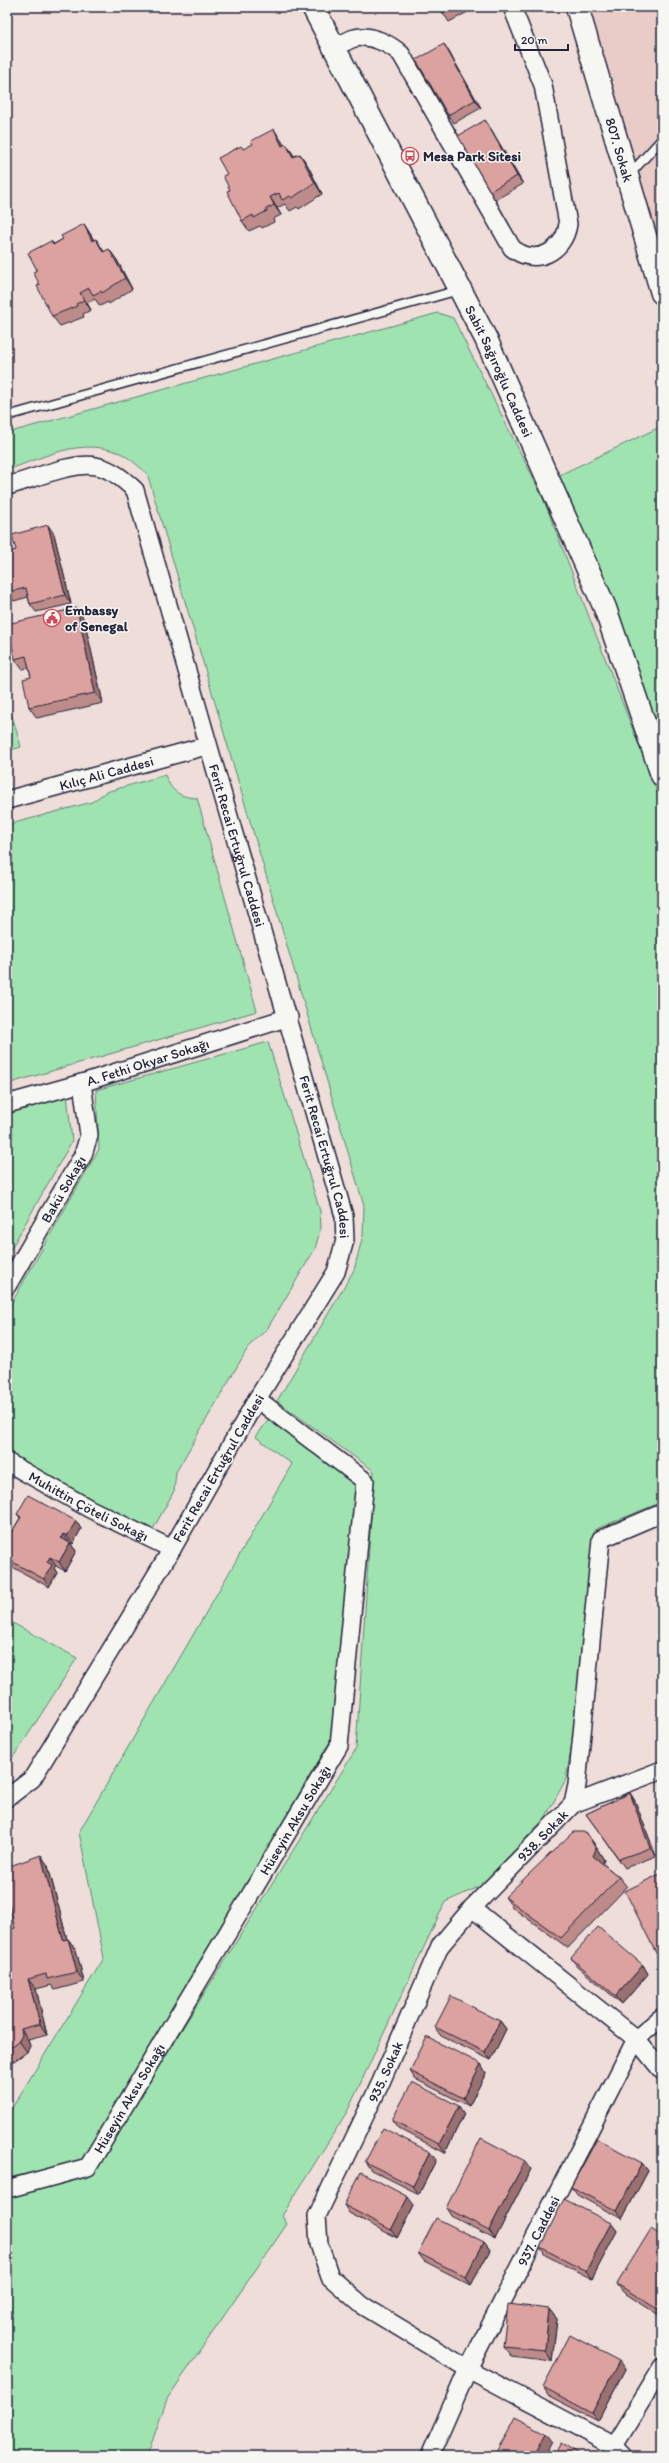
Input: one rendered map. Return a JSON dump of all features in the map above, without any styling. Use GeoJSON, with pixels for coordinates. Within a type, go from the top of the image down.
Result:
{"type":"FeatureCollection","features":[{"type":"Feature","properties":{"kind":"main road","name":"Sabit Sağıroğlu Caddesi"},"geometry":{"type":"LineString","coordinates":[[313,7],[462,290],[568,522],[605,608],[658,755],[662,775]]}},
{"type":"Feature","properties":{"kind":"main road","name":"807. Sokak"},"geometry":{"type":"LineString","coordinates":[[577,7],[662,293]]}},
{"type":"Feature","properties":{"kind":"street"},"geometry":{"type":"LineString","coordinates":[[335,48],[354,38],[364,37],[393,46],[402,54],[512,248],[522,255],[543,256],[554,251],[562,242],[568,224],[543,85],[512,7]]}},
{"type":"Feature","properties":{"kind":"street","name":"Ferit Recai Ertuğrul Caddesi"},"geometry":{"type":"LineString","coordinates":[[7,486],[76,466],[96,466],[119,476],[135,490],[206,746],[288,1017],[344,1216],[345,1240],[336,1272],[257,1399],[172,1549],[32,1779],[7,1798]]}},
{"type":"Feature","properties":{"kind":"street","name":"Kılıç Ali Caddesi"},"geometry":{"type":"LineString","coordinates":[[7,800],[206,746]]}},
{"type":"Feature","properties":{"kind":"street","name":"A. Fethi Okyar Sokağı"},"geometry":{"type":"LineString","coordinates":[[7,1104],[82,1083],[288,1017]]}},
{"type":"Feature","properties":{"kind":"street","name":"Bakü Sokağı"},"geometry":{"type":"LineString","coordinates":[[7,1286],[83,1155],[89,1136],[82,1083]]}},
{"type":"Feature","properties":{"kind":"street","name":"Hüseyin Aksu Sokağı"},"geometry":{"type":"LineString","coordinates":[[7,2189],[88,2167],[339,1746],[365,1481],[257,1399]]}},
{"type":"Feature","properties":{"kind":"street","name":"Muhittin Çöteli Sokağı"},"geometry":{"type":"LineString","coordinates":[[7,1462],[90,1509],[172,1549]]}},
{"type":"Feature","properties":{"kind":"street","name":"938. Sokak"},"geometry":{"type":"LineString","coordinates":[[472,1908],[572,1804],[577,1785],[601,1539],[662,1513]]}},
{"type":"Feature","properties":{"kind":"street"},"geometry":{"type":"LineString","coordinates":[[572,1804],[662,1770]]}},
{"type":"Feature","properties":{"kind":"street"},"geometry":{"type":"LineString","coordinates":[[472,1908],[636,2039],[662,2071]]}},
{"type":"Feature","properties":{"kind":"street","name":"935. Sokak"},"geometry":{"type":"LineString","coordinates":[[472,1908],[440,1946],[381,2082],[317,2216],[318,2244],[330,2277],[362,2305],[468,2369],[619,2451]]}},
{"type":"Feature","properties":{"kind":"street","name":"937. Caddesi"},"geometry":{"type":"LineString","coordinates":[[430,2456],[468,2369],[636,2039],[662,2017]]}},
{"type":"Feature","properties":{"kind":"street"},"geometry":{"type":"LineString","coordinates":[[619,2451],[662,2366]]}},
{"type":"Feature","properties":{"kind":"lane"},"geometry":{"type":"LineString","coordinates":[[628,175],[662,139]]}},
{"type":"Feature","properties":{"kind":"lane"},"geometry":{"type":"LineString","coordinates":[[7,416],[462,290]]}},
{"type":"Feature","properties":{"kind":"shaded area"},"geometry":{"type":"Polygon","coordinates":[[[577,7],[662,7],[662,293],[577,7]]]}},
{"type":"Feature","properties":{"kind":"green space"},"geometry":{"type":"Polygon","coordinates":[[[438,313],[453,318],[543,498],[662,805],[662,1502],[594,1530],[582,1684],[566,1779],[545,1818],[481,1886],[445,1902],[348,2110],[282,2216],[287,2224],[167,2399],[147,2456],[7,2456],[7,2198],[92,2174],[356,1749],[374,1471],[277,1401],[354,1270],[363,1235],[364,1206],[147,473],[120,453],[91,447],[63,451],[7,470],[7,433],[438,313]]]}},
{"type":"Feature","properties":{"kind":"green space"},"geometry":{"type":"Polygon","coordinates":[[[662,426],[662,761],[549,480],[662,426]]]}},
{"type":"Feature","properties":{"kind":"green space"},"geometry":{"type":"Polygon","coordinates":[[[7,698],[21,747],[7,751],[7,698]]]}},
{"type":"Feature","properties":{"kind":"green space"},"geometry":{"type":"Polygon","coordinates":[[[165,775],[170,786],[181,795],[197,798],[257,1011],[7,1084],[7,825],[92,802],[106,792],[165,775]]]}},
{"type":"Feature","properties":{"kind":"green space"},"geometry":{"type":"Polygon","coordinates":[[[268,1042],[320,1211],[321,1227],[315,1249],[267,1329],[249,1346],[176,1472],[174,1491],[152,1531],[60,1483],[7,1452],[7,1311],[99,1149],[96,1090],[268,1042]]]}},
{"type":"Feature","properties":{"kind":"green space"},"geometry":{"type":"Polygon","coordinates":[[[67,1095],[72,1141],[7,1256],[7,1112],[67,1095]]]}},
{"type":"Feature","properties":{"kind":"green space"},"geometry":{"type":"Polygon","coordinates":[[[271,1416],[358,1485],[332,1738],[82,2162],[7,2178],[7,2116],[104,1958],[79,1832],[292,1464],[256,1437],[271,1416]]]}},
{"type":"Feature","properties":{"kind":"green space"},"geometry":{"type":"Polygon","coordinates":[[[7,1620],[77,1658],[17,1752],[7,1763],[7,1620]]]}},
{"type":"Feature","properties":{"kind":"building"},"geometry":{"type":"Polygon","coordinates":[[[439,7],[451,7],[442,12],[439,7]]]}},
{"type":"Feature","properties":{"kind":"building"},"geometry":{"type":"Polygon","coordinates":[[[444,44],[475,100],[448,115],[416,60],[444,44]]]}},
{"type":"Feature","properties":{"kind":"building"},"geometry":{"type":"Polygon","coordinates":[[[485,120],[517,176],[490,191],[458,136],[485,120]]]}},
{"type":"Feature","properties":{"kind":"building"},"geometry":{"type":"Polygon","coordinates":[[[274,129],[282,146],[286,144],[293,157],[300,154],[315,183],[292,198],[290,196],[282,200],[279,193],[270,197],[274,205],[266,209],[267,211],[254,218],[253,215],[242,221],[227,191],[230,190],[223,176],[227,174],[218,158],[241,146],[243,149],[253,144],[251,141],[274,129]]]}},
{"type":"Feature","properties":{"kind":"building"},"geometry":{"type":"Polygon","coordinates":[[[84,224],[92,241],[96,239],[103,252],[109,249],[125,278],[102,293],[101,291],[93,295],[89,288],[80,293],[84,300],[76,304],[77,306],[52,316],[37,286],[40,285],[33,272],[37,270],[28,253],[51,241],[53,245],[63,239],[61,236],[84,224]]]}},
{"type":"Feature","properties":{"kind":"building"},"geometry":{"type":"Polygon","coordinates":[[[48,525],[65,595],[30,604],[26,588],[8,592],[7,553],[16,550],[12,535],[48,525]]]}},
{"type":"Feature","properties":{"kind":"building"},"geometry":{"type":"Polygon","coordinates":[[[77,608],[95,693],[29,707],[23,679],[31,677],[26,656],[15,659],[7,624],[77,608]]]}},
{"type":"Feature","properties":{"kind":"building"},"geometry":{"type":"Polygon","coordinates":[[[28,1495],[76,1521],[67,1536],[63,1534],[61,1538],[70,1543],[59,1562],[50,1557],[47,1562],[52,1565],[44,1579],[7,1559],[7,1533],[10,1535],[21,1517],[17,1514],[28,1495]]]}},
{"type":"Feature","properties":{"kind":"building"},"geometry":{"type":"Polygon","coordinates":[[[630,1793],[650,1848],[619,1859],[586,1814],[630,1793]]]}},
{"type":"Feature","properties":{"kind":"building"},"geometry":{"type":"Polygon","coordinates":[[[573,1832],[586,1832],[596,1849],[593,1856],[619,1877],[561,1938],[505,1897],[573,1832]]]}},
{"type":"Feature","properties":{"kind":"building"},"geometry":{"type":"Polygon","coordinates":[[[41,1855],[63,1940],[68,1939],[77,1972],[47,1979],[46,1974],[28,1979],[40,2024],[21,2029],[22,2035],[19,2041],[7,2050],[7,1930],[15,1928],[7,1896],[7,1867],[41,1855]]]}},
{"type":"Feature","properties":{"kind":"building"},"geometry":{"type":"Polygon","coordinates":[[[662,1873],[662,1965],[625,1891],[662,1873]]]}},
{"type":"Feature","properties":{"kind":"building"},"geometry":{"type":"Polygon","coordinates":[[[598,1927],[643,1965],[616,1996],[571,1958],[598,1927]]]}},
{"type":"Feature","properties":{"kind":"building"},"geometry":{"type":"Polygon","coordinates":[[[451,1996],[500,2021],[485,2052],[435,2027],[451,1996]]]}},
{"type":"Feature","properties":{"kind":"building"},"geometry":{"type":"Polygon","coordinates":[[[427,2037],[481,2064],[463,2098],[410,2071],[427,2037]]]}},
{"type":"Feature","properties":{"kind":"building"},"geometry":{"type":"Polygon","coordinates":[[[412,2082],[459,2106],[439,2144],[392,2120],[412,2082]]]}},
{"type":"Feature","properties":{"kind":"building"},"geometry":{"type":"Polygon","coordinates":[[[383,2128],[430,2152],[413,2186],[365,2162],[383,2128]]]}},
{"type":"Feature","properties":{"kind":"building"},"geometry":{"type":"Polygon","coordinates":[[[481,2138],[525,2161],[489,2230],[446,2208],[481,2138]]]}},
{"type":"Feature","properties":{"kind":"building"},"geometry":{"type":"Polygon","coordinates":[[[597,2139],[642,2163],[617,2211],[571,2187],[597,2139]]]}},
{"type":"Feature","properties":{"kind":"building"},"geometry":{"type":"Polygon","coordinates":[[[662,2168],[662,2184],[657,2177],[662,2168]]]}},
{"type":"Feature","properties":{"kind":"building"},"geometry":{"type":"Polygon","coordinates":[[[361,2172],[408,2197],[391,2230],[344,2205],[361,2172]]]}},
{"type":"Feature","properties":{"kind":"building"},"geometry":{"type":"Polygon","coordinates":[[[564,2199],[611,2223],[586,2271],[540,2247],[564,2199]]]}},
{"type":"Feature","properties":{"kind":"building"},"geometry":{"type":"Polygon","coordinates":[[[436,2218],[484,2242],[466,2277],[418,2253],[436,2218]]]}},
{"type":"Feature","properties":{"kind":"building"},"geometry":{"type":"Polygon","coordinates":[[[651,2229],[662,2236],[662,2306],[659,2310],[617,2284],[651,2229]]]}},
{"type":"Feature","properties":{"kind":"building"},"geometry":{"type":"Polygon","coordinates":[[[508,2304],[549,2309],[545,2350],[503,2346],[508,2304]]]}},
{"type":"Feature","properties":{"kind":"building"},"geometry":{"type":"Polygon","coordinates":[[[570,2335],[619,2361],[592,2413],[543,2387],[570,2335]]]}},
{"type":"Feature","properties":{"kind":"building"},"geometry":{"type":"Polygon","coordinates":[[[515,2417],[546,2433],[534,2456],[494,2456],[515,2417]]]}},
{"type":"Feature","properties":{"kind":"building"},"geometry":{"type":"Polygon","coordinates":[[[561,2443],[583,2456],[553,2456],[561,2443]]]}},
{"type":"Feature","properties":{"kind":"place","name":"Mesa Park Sitesi"},"geometry":{"type":"Point","coordinates":[410,156]}},
{"type":"Feature","properties":{"kind":"place","name":"Embassy of Senegal"},"geometry":{"type":"Point","coordinates":[52,618]}}]}
